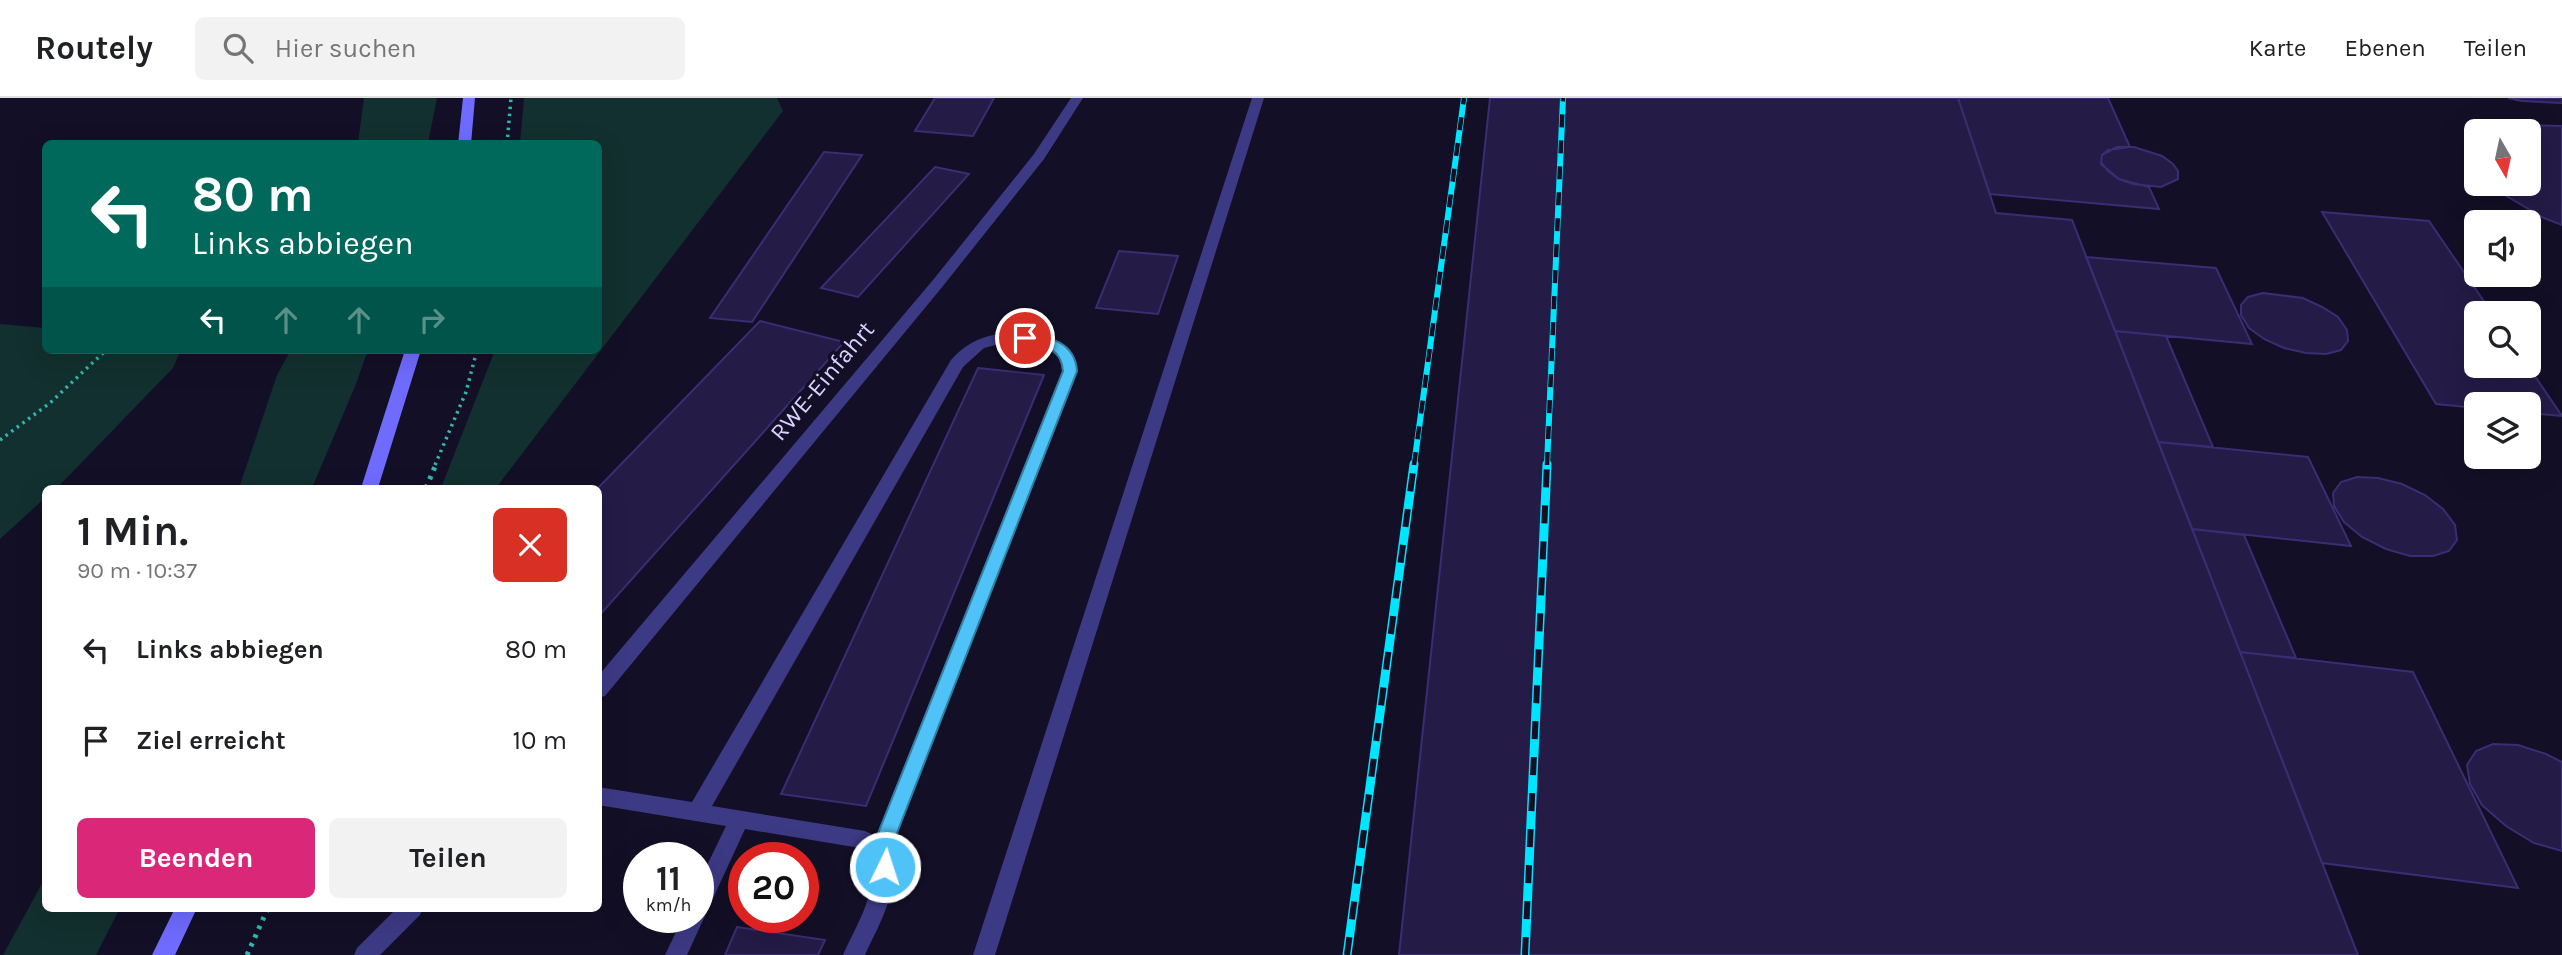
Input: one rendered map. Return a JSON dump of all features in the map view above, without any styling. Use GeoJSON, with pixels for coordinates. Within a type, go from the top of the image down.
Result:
{"type":"FeatureCollection","features":[{"type":"Feature","properties":{"kind":"main road"},"geometry":{"type":"LineString","coordinates":[[464,140],[469,98]]}},
{"type":"Feature","properties":{"kind":"main road"},"geometry":{"type":"LineString","coordinates":[[370,485],[412,354]]}},
{"type":"Feature","properties":{"kind":"main road"},"geometry":{"type":"LineString","coordinates":[[163,955],[184,912]]}},
{"type":"Feature","properties":{"kind":"lane","name":"RWE-Einfahrt"},"geometry":{"type":"LineString","coordinates":[[602,685],[938,283],[1039,156],[1077,98]]}},
{"type":"Feature","properties":{"kind":"lane"},"geometry":{"type":"LineString","coordinates":[[984,955],[1258,98]]}},
{"type":"Feature","properties":{"kind":"lane"},"geometry":{"type":"LineString","coordinates":[[697,812],[962,358],[981,343],[1001,337],[1047,341],[1060,348],[1067,356],[1070,371],[880,851],[884,874],[854,955]]}},
{"type":"Feature","properties":{"kind":"lane"},"geometry":{"type":"LineString","coordinates":[[602,797],[865,840],[880,851]]}},
{"type":"Feature","properties":{"kind":"lane"},"geometry":{"type":"LineString","coordinates":[[714,874],[740,818]]}},
{"type":"Feature","properties":{"kind":"lane"},"geometry":{"type":"LineString","coordinates":[[365,955],[408,912]]}},
{"type":"Feature","properties":{"kind":"lane"},"geometry":{"type":"LineString","coordinates":[[676,955],[686,933]]}},
{"type":"Feature","properties":{"kind":"path"},"geometry":{"type":"LineString","coordinates":[[507,140],[511,98]]}},
{"type":"Feature","properties":{"kind":"path"},"geometry":{"type":"LineString","coordinates":[[0,440],[50,403],[102,354]]}},
{"type":"Feature","properties":{"kind":"path"},"geometry":{"type":"LineString","coordinates":[[427,485],[466,392],[476,354]]}},
{"type":"Feature","properties":{"kind":"path"},"geometry":{"type":"LineString","coordinates":[[247,955],[266,912]]}},
{"type":"Feature","properties":{"kind":"green space"},"geometry":{"type":"Polygon","coordinates":[[[364,98],[437,98],[429,140],[358,140],[364,98]]]}},
{"type":"Feature","properties":{"kind":"green space"},"geometry":{"type":"Polygon","coordinates":[[[524,98],[777,98],[783,111],[602,349],[602,140],[520,140],[524,98]]]}},
{"type":"Feature","properties":{"kind":"green space"},"geometry":{"type":"Polygon","coordinates":[[[0,324],[42,328],[42,354],[179,354],[173,368],[60,485],[42,485],[42,501],[0,539],[0,324]]]}},
{"type":"Feature","properties":{"kind":"green space"},"geometry":{"type":"Polygon","coordinates":[[[289,354],[367,354],[313,485],[240,485],[277,375],[289,354]]]}},
{"type":"Feature","properties":{"kind":"green space"},"geometry":{"type":"Polygon","coordinates":[[[493,354],[598,354],[498,485],[442,485],[493,354]]]}},
{"type":"Feature","properties":{"kind":"green space"},"geometry":{"type":"Polygon","coordinates":[[[42,884],[42,912],[118,912],[96,955],[3,955],[42,884]]]}},
{"type":"Feature","properties":{"kind":"building"},"geometry":{"type":"Polygon","coordinates":[[[935,98],[994,98],[973,136],[915,131],[935,98]]]}},
{"type":"Feature","properties":{"kind":"building"},"geometry":{"type":"Polygon","coordinates":[[[1490,98],[1958,98],[1996,213],[2072,220],[2358,955],[1399,955],[1490,98]]]}},
{"type":"Feature","properties":{"kind":"building"},"geometry":{"type":"Polygon","coordinates":[[[1958,98],[2108,98],[2130,147],[2108,150],[2102,155],[2101,164],[2119,179],[2149,187],[2159,209],[1990,194],[1958,98]]]}},
{"type":"Feature","properties":{"kind":"building"},"geometry":{"type":"Polygon","coordinates":[[[2508,98],[2562,98],[2562,103],[2522,101],[2508,98]]]}},
{"type":"Feature","properties":{"kind":"building"},"geometry":{"type":"Polygon","coordinates":[[[2541,126],[2562,126],[2562,225],[2541,216],[2541,210],[2530,210],[2506,196],[2541,196],[2541,126]]]}},
{"type":"Feature","properties":{"kind":"building"},"geometry":{"type":"Polygon","coordinates":[[[2117,147],[2134,147],[2162,156],[2178,171],[2178,179],[2161,187],[2133,184],[2119,179],[2101,162],[2102,155],[2117,147]]]}},
{"type":"Feature","properties":{"kind":"building"},"geometry":{"type":"Polygon","coordinates":[[[824,152],[862,155],[752,322],[710,318],[824,152]]]}},
{"type":"Feature","properties":{"kind":"building"},"geometry":{"type":"Polygon","coordinates":[[[935,167],[969,174],[858,297],[821,288],[935,167]]]}},
{"type":"Feature","properties":{"kind":"building"},"geometry":{"type":"Polygon","coordinates":[[[2322,212],[2429,221],[2464,272],[2464,287],[2474,287],[2484,301],[2464,301],[2464,378],[2536,378],[2562,416],[2541,414],[2541,392],[2464,392],[2464,407],[2436,404],[2322,212]]]}},
{"type":"Feature","properties":{"kind":"building"},"geometry":{"type":"Polygon","coordinates":[[[1119,251],[1178,256],[1158,314],[1096,308],[1119,251]]]}},
{"type":"Feature","properties":{"kind":"building"},"geometry":{"type":"Polygon","coordinates":[[[2086,257],[2216,268],[2252,344],[2115,331],[2086,257]]]}},
{"type":"Feature","properties":{"kind":"building"},"geometry":{"type":"Polygon","coordinates":[[[2263,293],[2303,298],[2322,307],[2338,317],[2347,330],[2348,341],[2341,350],[2326,354],[2284,348],[2264,339],[2249,328],[2241,315],[2241,305],[2248,297],[2263,293]]]}},
{"type":"Feature","properties":{"kind":"building"},"geometry":{"type":"Polygon","coordinates":[[[760,321],[844,342],[602,613],[601,485],[760,321]]]}},
{"type":"Feature","properties":{"kind":"building"},"geometry":{"type":"Polygon","coordinates":[[[2115,331],[2166,336],[2213,447],[2158,442],[2115,331]]]}},
{"type":"Feature","properties":{"kind":"building"},"geometry":{"type":"Polygon","coordinates":[[[978,368],[1044,375],[866,806],[781,794],[978,368]]]}},
{"type":"Feature","properties":{"kind":"building"},"geometry":{"type":"Polygon","coordinates":[[[2158,442],[2308,457],[2351,546],[2192,529],[2158,442]]]}},
{"type":"Feature","properties":{"kind":"building"},"geometry":{"type":"Polygon","coordinates":[[[2357,477],[2378,478],[2402,484],[2425,495],[2443,509],[2455,525],[2457,540],[2449,551],[2433,556],[2410,556],[2386,549],[2362,537],[2344,522],[2334,506],[2333,493],[2341,482],[2357,477]]]}},
{"type":"Feature","properties":{"kind":"building"},"geometry":{"type":"Polygon","coordinates":[[[2192,529],[2244,535],[2296,658],[2240,652],[2192,529]]]}},
{"type":"Feature","properties":{"kind":"building"},"geometry":{"type":"Polygon","coordinates":[[[2240,652],[2413,672],[2518,888],[2322,863],[2240,652]]]}},
{"type":"Feature","properties":{"kind":"building"},"geometry":{"type":"Polygon","coordinates":[[[2493,744],[2518,745],[2562,762],[2562,851],[2534,843],[2506,826],[2482,805],[2470,784],[2467,765],[2476,751],[2493,744]]]}},
{"type":"Feature","properties":{"kind":"building"},"geometry":{"type":"Polygon","coordinates":[[[734,933],[778,933],[825,940],[818,955],[725,955],[734,933]]]}},
{"type":"Feature","properties":{"kind":"railway"},"geometry":{"type":"LineString","coordinates":[[1414,465],[1464,98]]}},
{"type":"Feature","properties":{"kind":"railway"},"geometry":{"type":"LineString","coordinates":[[1547,465],[1563,98]]}},
{"type":"Feature","properties":{"kind":"railway"},"geometry":{"type":"LineString","coordinates":[[1347,955],[1414,464]]}},
{"type":"Feature","properties":{"kind":"railway"},"geometry":{"type":"LineString","coordinates":[[1525,955],[1547,464]]}},
{"type":"Feature","properties":{"kind":"route"},"geometry":{"type":"LineString","coordinates":[[885,867],[880,851],[1070,371],[1069,360],[1060,348],[1047,341],[1025,338]]}}]}
